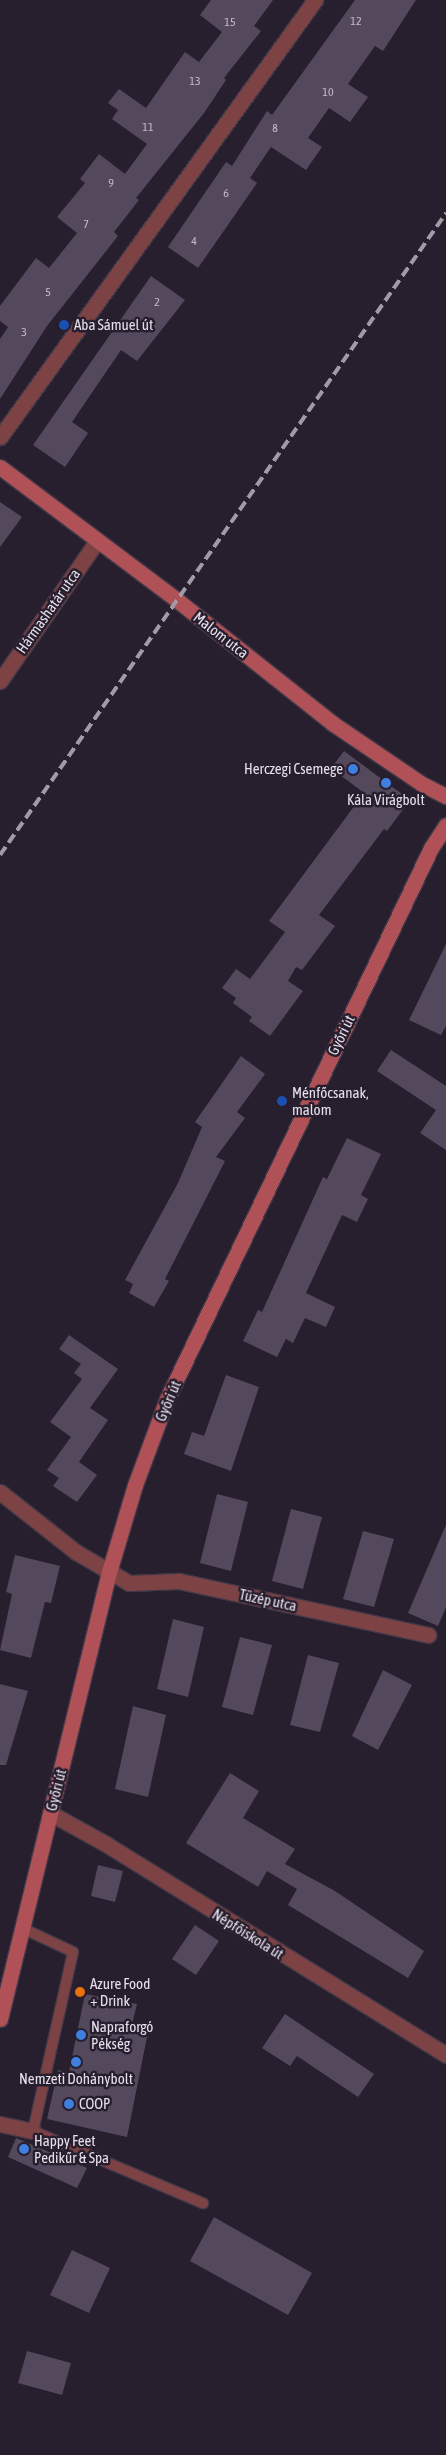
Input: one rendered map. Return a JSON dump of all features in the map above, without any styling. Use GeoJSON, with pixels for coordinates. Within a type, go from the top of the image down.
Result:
{"type":"FeatureCollection","features":[{"type":"Feature","properties":{"kind":"street"},"geometry":{"type":"LineString","coordinates":[[0,437],[315,0]]}},
{"type":"Feature","properties":{"kind":"street","name":"Malom utca"},"geometry":{"type":"LineString","coordinates":[[0,467],[332,723],[422,784],[446,796]]}},
{"type":"Feature","properties":{"kind":"street","name":"Hármashatár utca"},"geometry":{"type":"LineString","coordinates":[[0,681],[97,541]]}},
{"type":"Feature","properties":{"kind":"street","name":"Győri út"},"geometry":{"type":"LineString","coordinates":[[0,2019],[109,1572],[135,1485],[167,1400],[431,848],[446,824]]}},
{"type":"Feature","properties":{"kind":"street","name":"Tüzép utca"},"geometry":{"type":"LineString","coordinates":[[0,1492],[76,1552],[129,1583],[180,1581],[428,1635]]}},
{"type":"Feature","properties":{"kind":"street","name":"Népfőiskola út"},"geometry":{"type":"LineString","coordinates":[[50,1813],[106,1844],[446,2055]]}},
{"type":"Feature","properties":{"kind":"street"},"geometry":{"type":"LineString","coordinates":[[0,2124],[33,2131]]}},
{"type":"Feature","properties":{"kind":"lane"},"geometry":{"type":"LineString","coordinates":[[22,1928],[73,1952],[33,2131],[203,2203]]}},
{"type":"Feature","properties":{"kind":"building"},"geometry":{"type":"Polygon","coordinates":[[[211,0],[273,0],[254,26],[261,31],[224,78],[226,80],[204,113],[136,198],[139,200],[114,232],[118,236],[47,326],[0,399],[0,339],[8,327],[0,321],[0,306],[36,258],[49,268],[77,233],[57,217],[85,183],[80,179],[99,154],[125,174],[147,144],[112,119],[118,110],[108,103],[119,89],[146,108],[185,52],[199,62],[222,32],[200,15],[211,0]]]}},
{"type":"Feature","properties":{"kind":"building"},"geometry":{"type":"Polygon","coordinates":[[[355,0],[416,0],[383,51],[375,46],[348,84],[368,97],[350,122],[329,108],[308,138],[322,147],[306,170],[271,147],[250,178],[257,183],[198,268],[168,247],[226,162],[232,166],[267,111],[272,115],[355,0]]]}},
{"type":"Feature","properties":{"kind":"building"},"geometry":{"type":"Polygon","coordinates":[[[151,276],[185,300],[137,361],[121,350],[72,422],[88,433],[65,467],[33,445],[151,276]]]}},
{"type":"Feature","properties":{"kind":"building"},"geometry":{"type":"Polygon","coordinates":[[[0,502],[22,517],[0,547],[0,502]]]}},
{"type":"Feature","properties":{"kind":"building"},"geometry":{"type":"Polygon","coordinates":[[[344,751],[410,800],[387,831],[384,829],[319,915],[335,926],[302,970],[296,967],[288,981],[303,991],[270,1036],[249,1021],[252,1017],[233,1003],[236,998],[222,988],[236,969],[250,979],[285,932],[269,921],[364,793],[331,768],[344,751]]]}},
{"type":"Feature","properties":{"kind":"building"},"geometry":{"type":"Polygon","coordinates":[[[446,944],[446,1026],[441,1035],[409,1020],[446,944]]]}},
{"type":"Feature","properties":{"kind":"building"},"geometry":{"type":"Polygon","coordinates":[[[391,1050],[446,1086],[446,1150],[420,1133],[436,1110],[377,1071],[391,1050]]]}},
{"type":"Feature","properties":{"kind":"building"},"geometry":{"type":"Polygon","coordinates":[[[241,1056],[265,1074],[237,1112],[245,1118],[216,1157],[225,1161],[165,1279],[169,1281],[154,1307],[129,1293],[133,1284],[125,1280],[178,1183],[202,1127],[195,1122],[241,1056]]]}},
{"type":"Feature","properties":{"kind":"building"},"geometry":{"type":"Polygon","coordinates":[[[347,1138],[381,1154],[361,1195],[368,1199],[357,1222],[342,1215],[306,1293],[335,1307],[326,1327],[305,1318],[293,1343],[286,1339],[277,1357],[243,1341],[258,1310],[262,1312],[323,1177],[327,1179],[347,1138]]]}},
{"type":"Feature","properties":{"kind":"building"},"geometry":{"type":"Polygon","coordinates":[[[69,1335],[118,1369],[90,1408],[108,1420],[79,1462],[97,1475],[77,1502],[53,1486],[59,1478],[47,1470],[71,1437],[50,1422],[82,1379],[74,1373],[81,1364],[59,1349],[69,1335]]]}},
{"type":"Feature","properties":{"kind":"building"},"geometry":{"type":"Polygon","coordinates":[[[226,1375],[259,1387],[231,1471],[184,1454],[192,1432],[204,1436],[226,1375]]]}},
{"type":"Feature","properties":{"kind":"building"},"geometry":{"type":"Polygon","coordinates":[[[217,1494],[248,1502],[231,1571],[200,1563],[217,1494]]]}},
{"type":"Feature","properties":{"kind":"building"},"geometry":{"type":"Polygon","coordinates":[[[291,1509],[322,1517],[303,1589],[272,1581],[291,1509]]]}},
{"type":"Feature","properties":{"kind":"building"},"geometry":{"type":"Polygon","coordinates":[[[446,1525],[446,1607],[438,1626],[408,1613],[446,1525]]]}},
{"type":"Feature","properties":{"kind":"building"},"geometry":{"type":"Polygon","coordinates":[[[363,1531],[394,1539],[374,1607],[343,1599],[363,1531]]]}},
{"type":"Feature","properties":{"kind":"building"},"geometry":{"type":"Polygon","coordinates":[[[15,1555],[60,1566],[51,1603],[45,1602],[31,1658],[0,1650],[12,1594],[6,1592],[15,1555]]]}},
{"type":"Feature","properties":{"kind":"building"},"geometry":{"type":"Polygon","coordinates":[[[173,1619],[204,1627],[188,1697],[157,1689],[173,1619]]]}},
{"type":"Feature","properties":{"kind":"building"},"geometry":{"type":"Polygon","coordinates":[[[240,1637],[272,1645],[253,1715],[222,1707],[240,1637]]]}},
{"type":"Feature","properties":{"kind":"building"},"geometry":{"type":"Polygon","coordinates":[[[308,1655],[339,1663],[320,1732],[290,1725],[308,1655]]]}},
{"type":"Feature","properties":{"kind":"building"},"geometry":{"type":"Polygon","coordinates":[[[383,1670],[412,1685],[378,1750],[352,1736],[383,1670]]]}},
{"type":"Feature","properties":{"kind":"building"},"geometry":{"type":"Polygon","coordinates":[[[0,1684],[28,1691],[6,1765],[0,1765],[0,1684]]]}},
{"type":"Feature","properties":{"kind":"building"},"geometry":{"type":"Polygon","coordinates":[[[133,1706],[166,1715],[148,1797],[115,1789],[133,1706]]]}},
{"type":"Feature","properties":{"kind":"building"},"geometry":{"type":"Polygon","coordinates":[[[230,1773],[259,1791],[243,1818],[295,1849],[285,1864],[335,1891],[424,1951],[408,1978],[288,1905],[297,1889],[267,1871],[258,1887],[186,1843],[230,1773]]]}},
{"type":"Feature","properties":{"kind":"building"},"geometry":{"type":"Polygon","coordinates":[[[98,1865],[123,1871],[115,1902],[91,1896],[98,1865]]]}},
{"type":"Feature","properties":{"kind":"building"},"geometry":{"type":"Polygon","coordinates":[[[195,1925],[219,1941],[196,1975],[172,1959],[195,1925]]]}},
{"type":"Feature","properties":{"kind":"building"},"geometry":{"type":"Polygon","coordinates":[[[85,1994],[137,2004],[132,2024],[149,2027],[127,2137],[47,2119],[58,2070],[69,2072],[85,1994]]]}},
{"type":"Feature","properties":{"kind":"building"},"geometry":{"type":"Polygon","coordinates":[[[285,2014],[374,2074],[358,2097],[297,2056],[290,2066],[262,2048],[285,2014]]]}},
{"type":"Feature","properties":{"kind":"building"},"geometry":{"type":"Polygon","coordinates":[[[16,2138],[87,2168],[77,2188],[8,2157],[16,2138]]]}},
{"type":"Feature","properties":{"kind":"building"},"geometry":{"type":"Polygon","coordinates":[[[214,2217],[312,2273],[288,2315],[190,2261],[214,2217]]]}},
{"type":"Feature","properties":{"kind":"building"},"geometry":{"type":"Polygon","coordinates":[[[72,2250],[110,2268],[89,2313],[50,2295],[72,2250]]]}},
{"type":"Feature","properties":{"kind":"building"},"geometry":{"type":"Polygon","coordinates":[[[27,2351],[71,2363],[62,2395],[18,2383],[27,2351]]]}},
{"type":"Feature","properties":{"kind":"railway"},"geometry":{"type":"LineString","coordinates":[[0,855],[446,213]]}},
{"type":"Feature","properties":{"kind":"place","name":"Aba Sámuel út"},"geometry":{"type":"Point","coordinates":[64,325]}},
{"type":"Feature","properties":{"kind":"place","name":"Herczegi Csemege"},"geometry":{"type":"Point","coordinates":[353,769]}},
{"type":"Feature","properties":{"kind":"place","name":"Kála Virágbolt"},"geometry":{"type":"Point","coordinates":[386,783]}},
{"type":"Feature","properties":{"kind":"place","name":"Ménfőcsanak, malom"},"geometry":{"type":"Point","coordinates":[282,1101]}},
{"type":"Feature","properties":{"kind":"place","name":"Azure Food + Drink"},"geometry":{"type":"Point","coordinates":[80,1992]}},
{"type":"Feature","properties":{"kind":"place","name":"Napraforgó Pékség"},"geometry":{"type":"Point","coordinates":[81,2035]}},
{"type":"Feature","properties":{"kind":"place","name":"Nemzeti Dohánybolt"},"geometry":{"type":"Point","coordinates":[76,2062]}},
{"type":"Feature","properties":{"kind":"place","name":"COOP"},"geometry":{"type":"Point","coordinates":[69,2104]}},
{"type":"Feature","properties":{"kind":"place","name":"Happy Feet Pedikűr & Spa"},"geometry":{"type":"Point","coordinates":[24,2149]}}]}
